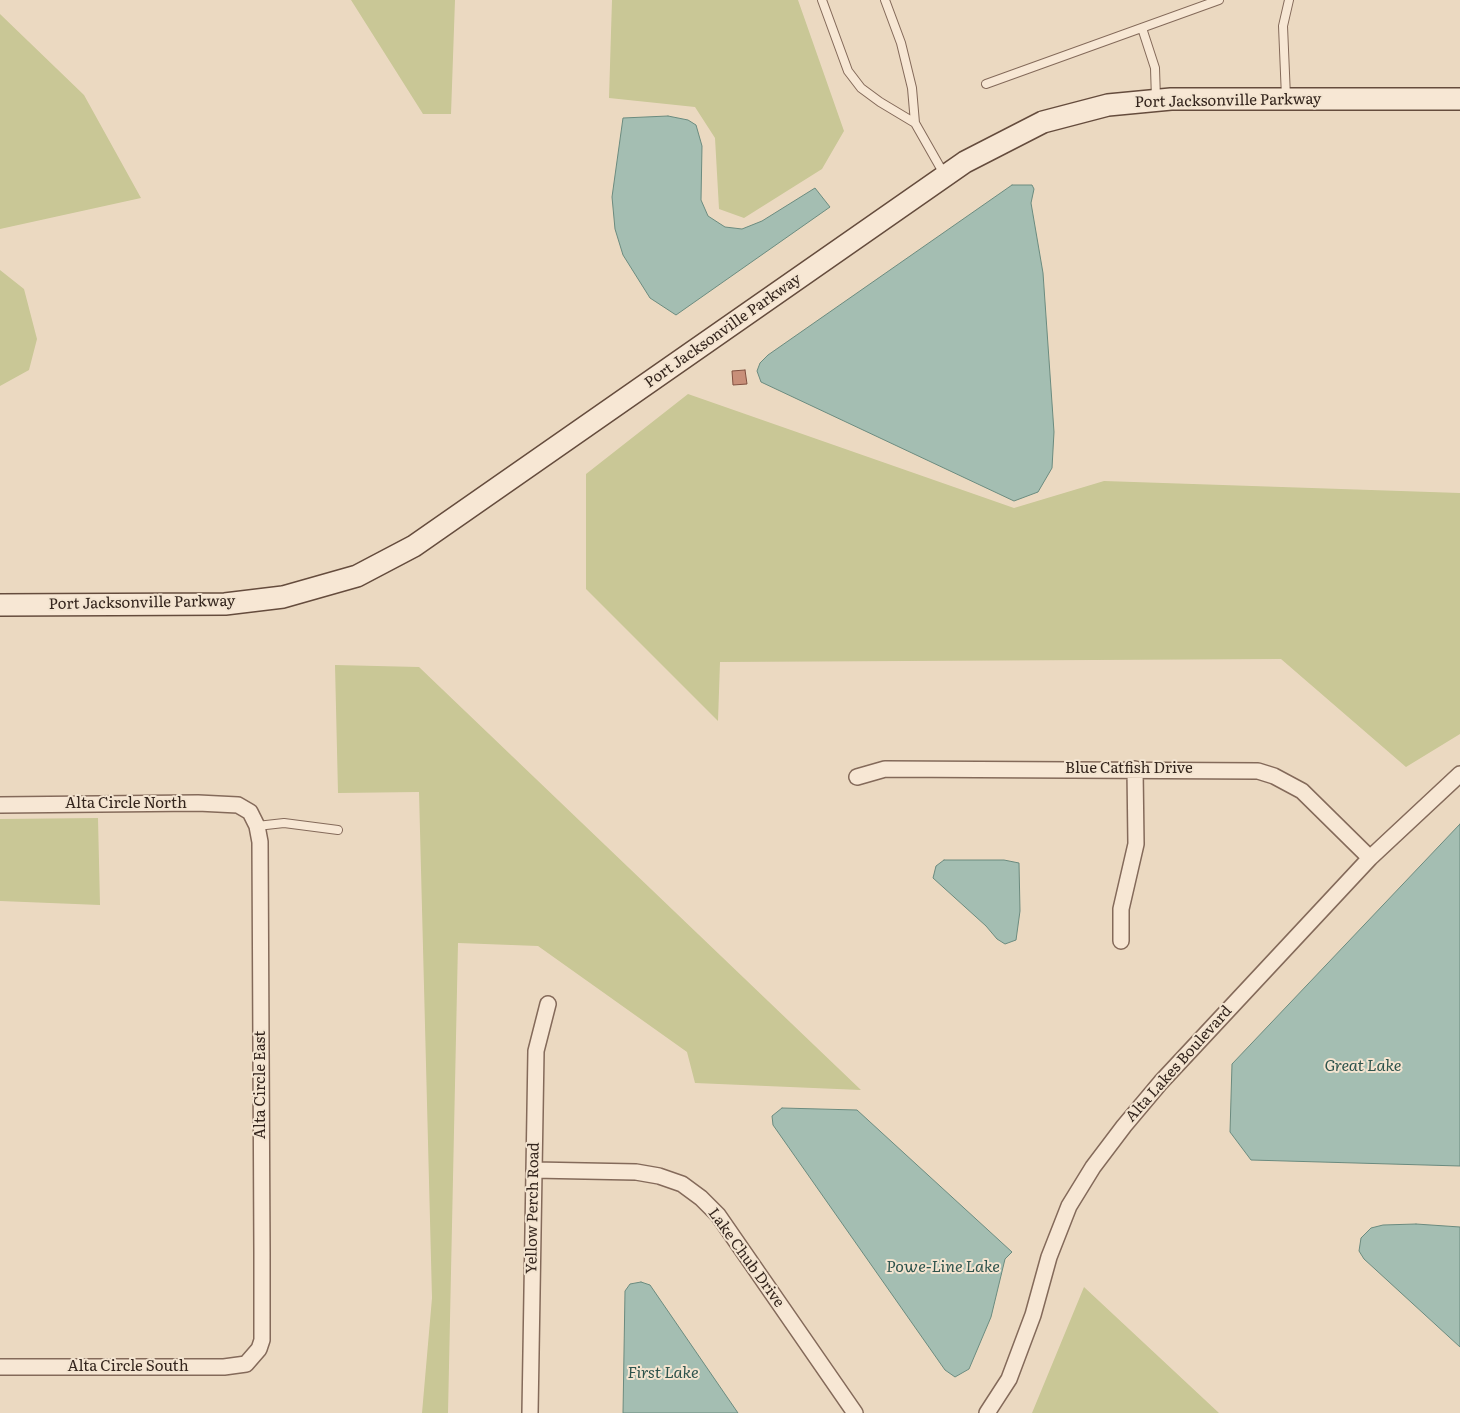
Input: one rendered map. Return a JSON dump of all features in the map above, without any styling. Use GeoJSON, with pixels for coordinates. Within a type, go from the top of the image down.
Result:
{"type":"FeatureCollection","features":[{"type":"Feature","properties":{"kind":"street","name":"Port Jacksonville Parkway"},"geometry":{"type":"LineString","coordinates":[[0,605],[224,604],[283,597],[357,576],[414,546],[965,162],[1043,122],[1108,105],[1156,100],[1460,99]]}},
{"type":"Feature","properties":{"kind":"street","name":"Blue Catfish Drive"},"geometry":{"type":"LineString","coordinates":[[857,777],[885,769],[1258,771],[1274,776],[1302,791],[1370,858]]}},
{"type":"Feature","properties":{"kind":"street"},"geometry":{"type":"LineString","coordinates":[[1121,941],[1121,909],[1136,844],[1135,769]]}},
{"type":"Feature","properties":{"kind":"street","name":"Alta Lakes Boulevard"},"geometry":{"type":"LineString","coordinates":[[987,1413],[1009,1379],[1030,1324],[1056,1240],[1070,1206],[1093,1167],[1161,1082],[1370,858],[1460,774]]}},
{"type":"Feature","properties":{"kind":"street","name":"Alta Circle North"},"geometry":{"type":"LineString","coordinates":[[0,805],[198,803],[238,805],[253,819]]}},
{"type":"Feature","properties":{"kind":"street","name":"Alta Circle East"},"geometry":{"type":"LineString","coordinates":[[253,819],[260,851],[262,1330],[259,1349],[254,1358]]}},
{"type":"Feature","properties":{"kind":"street","name":"Yellow Perch Road"},"geometry":{"type":"LineString","coordinates":[[530,1413],[536,1051],[548,1004]]}},
{"type":"Feature","properties":{"kind":"street","name":"Lake Chub Drive"},"geometry":{"type":"LineString","coordinates":[[534,1170],[636,1172],[660,1176],[682,1184],[701,1198],[718,1214],[854,1413]]}},
{"type":"Feature","properties":{"kind":"street","name":"Alta Circle South"},"geometry":{"type":"LineString","coordinates":[[0,1367],[224,1367],[246,1364],[254,1358]]}},
{"type":"Feature","properties":{"kind":"lane"},"geometry":{"type":"LineString","coordinates":[[822,0],[848,71],[861,88],[915,123]]}},
{"type":"Feature","properties":{"kind":"lane"},"geometry":{"type":"LineString","coordinates":[[886,0],[901,43],[912,88],[915,123],[945,176]]}},
{"type":"Feature","properties":{"kind":"lane"},"geometry":{"type":"LineString","coordinates":[[986,84],[1219,0]]}},
{"type":"Feature","properties":{"kind":"lane"},"geometry":{"type":"LineString","coordinates":[[1286,99],[1283,26],[1289,0]]}},
{"type":"Feature","properties":{"kind":"lane"},"geometry":{"type":"LineString","coordinates":[[1142,28],[1154,68],[1156,100]]}},
{"type":"Feature","properties":{"kind":"lane"},"geometry":{"type":"LineString","coordinates":[[253,819],[338,830]]}},
{"type":"Feature","properties":{"kind":"shaded area"},"geometry":{"type":"Polygon","coordinates":[[[351,0],[455,0],[451,114],[423,114],[351,0]]]}},
{"type":"Feature","properties":{"kind":"shaded area"},"geometry":{"type":"Polygon","coordinates":[[[612,0],[798,0],[844,131],[822,169],[744,218],[719,209],[715,138],[695,107],[609,98],[612,0]]]}},
{"type":"Feature","properties":{"kind":"shaded area"},"geometry":{"type":"Polygon","coordinates":[[[0,14],[84,95],[141,198],[0,229],[0,14]]]}},
{"type":"Feature","properties":{"kind":"shaded area"},"geometry":{"type":"Polygon","coordinates":[[[0,270],[24,289],[37,339],[29,370],[0,386],[0,270]]]}},
{"type":"Feature","properties":{"kind":"shaded area"},"geometry":{"type":"Polygon","coordinates":[[[688,394],[1014,508],[1104,481],[1460,493],[1460,734],[1406,767],[1281,659],[720,662],[718,721],[586,589],[586,474],[688,394]]]}},
{"type":"Feature","properties":{"kind":"shaded area"},"geometry":{"type":"Polygon","coordinates":[[[335,665],[419,667],[861,1090],[695,1083],[687,1052],[538,946],[458,943],[448,1413],[422,1413],[432,1298],[419,792],[338,793],[335,665]]]}},
{"type":"Feature","properties":{"kind":"shaded area"},"geometry":{"type":"Polygon","coordinates":[[[98,818],[100,905],[0,901],[0,819],[98,818]]]}},
{"type":"Feature","properties":{"kind":"shaded area"},"geometry":{"type":"Polygon","coordinates":[[[1084,1287],[1219,1413],[1032,1413],[1084,1287]]]}},
{"type":"Feature","properties":{"kind":"water"},"geometry":{"type":"Polygon","coordinates":[[[668,116],[688,120],[696,125],[702,146],[701,200],[708,216],[725,227],[742,229],[762,221],[815,188],[830,207],[676,315],[650,298],[623,255],[615,229],[612,197],[623,118],[668,116]]]}},
{"type":"Feature","properties":{"kind":"water"},"geometry":{"type":"Polygon","coordinates":[[[1012,185],[1032,185],[1034,189],[1031,203],[1043,273],[1054,432],[1052,468],[1038,492],[1014,501],[761,382],[757,371],[760,363],[768,355],[1012,185]]]}},
{"type":"Feature","properties":{"kind":"water","name":"Great Lake"},"geometry":{"type":"Polygon","coordinates":[[[1460,824],[1460,1166],[1251,1160],[1230,1132],[1232,1064],[1460,824]]]}},
{"type":"Feature","properties":{"kind":"water"},"geometry":{"type":"Polygon","coordinates":[[[944,860],[1004,860],[1019,863],[1020,911],[1016,940],[1005,944],[997,939],[986,926],[933,878],[936,866],[944,860]]]}},
{"type":"Feature","properties":{"kind":"water","name":"Powe-Line Lake"},"geometry":{"type":"Polygon","coordinates":[[[782,1108],[857,1110],[1012,1252],[1005,1259],[991,1317],[969,1369],[955,1377],[945,1370],[773,1125],[772,1116],[782,1108]]]}},
{"type":"Feature","properties":{"kind":"water"},"geometry":{"type":"Polygon","coordinates":[[[1416,1224],[1460,1227],[1460,1347],[1364,1259],[1359,1251],[1361,1238],[1371,1228],[1383,1225],[1416,1224]]]}},
{"type":"Feature","properties":{"kind":"water","name":"First Lake"},"geometry":{"type":"Polygon","coordinates":[[[641,1282],[650,1285],[738,1413],[623,1413],[625,1291],[630,1284],[641,1282]]]}},
{"type":"Feature","properties":{"kind":"building"},"geometry":{"type":"Polygon","coordinates":[[[745,370],[747,384],[733,385],[732,371],[745,370]]]}}]}
